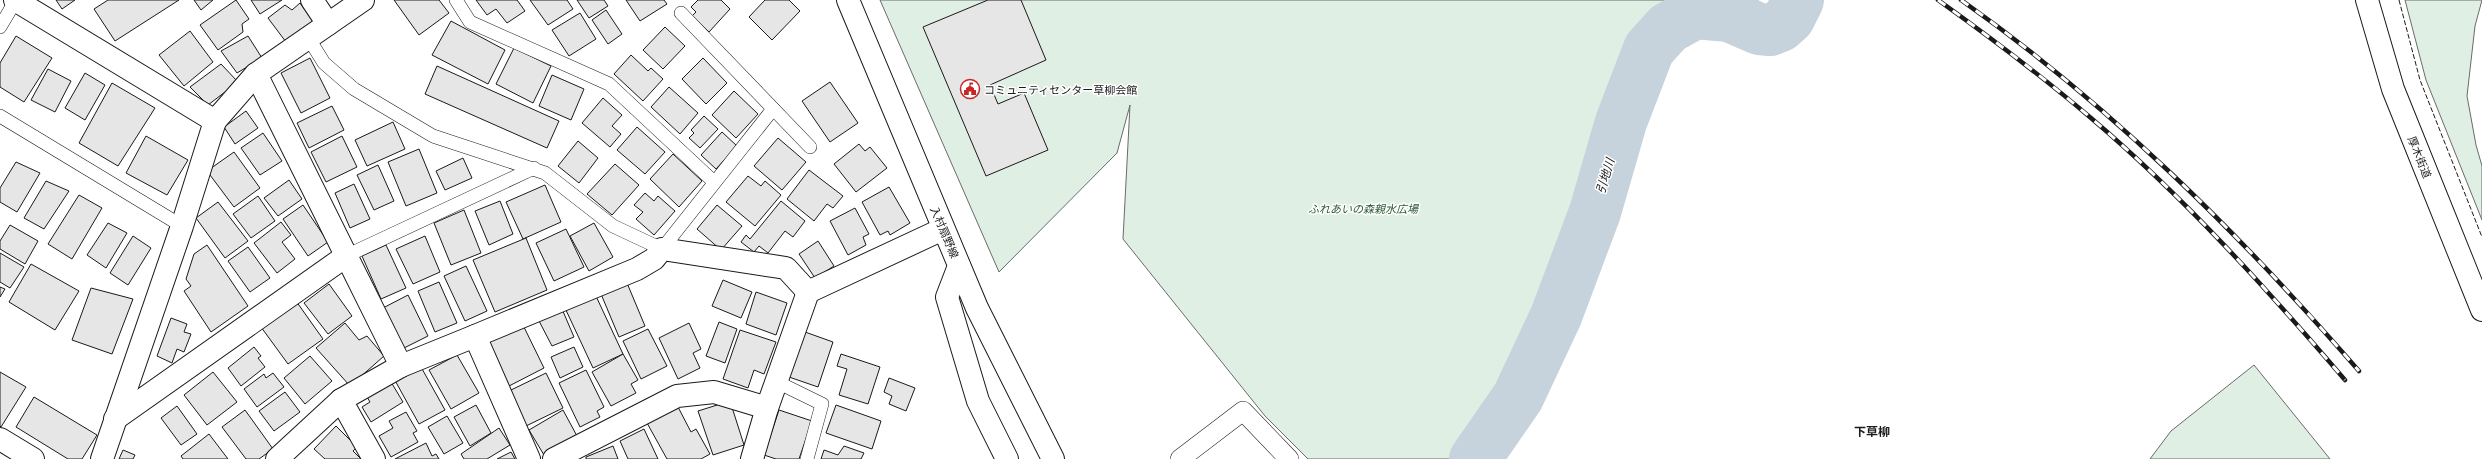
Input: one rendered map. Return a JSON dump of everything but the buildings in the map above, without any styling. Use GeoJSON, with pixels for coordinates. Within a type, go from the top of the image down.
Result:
{"type":"FeatureCollection","features":[{"type":"Feature","properties":{"kind":"street"},"geometry":{"type":"LineString","coordinates":[[15,0],[215,121]]}},
{"type":"Feature","properties":{"kind":"street"},"geometry":{"type":"LineString","coordinates":[[312,0],[328,24]]}},
{"type":"Feature","properties":{"kind":"street"},"geometry":{"type":"LineString","coordinates":[[102,459],[182,226],[215,121],[256,74],[309,39],[363,0]]}},
{"type":"Feature","properties":{"kind":"street","name":"入村扇野線"},"geometry":{"type":"LineString","coordinates":[[848,0],[977,308],[1053,459]]}},
{"type":"Feature","properties":{"kind":"street","name":"厚木街道"},"geometry":{"type":"LineString","coordinates":[[2366,0],[2393,89],[2482,310]]}},
{"type":"Feature","properties":{"kind":"street"},"geometry":{"type":"LineString","coordinates":[[256,74],[401,366]]}},
{"type":"Feature","properties":{"kind":"street"},"geometry":{"type":"LineString","coordinates":[[752,459],[767,408],[808,292],[943,229]]}},
{"type":"Feature","properties":{"kind":"street"},"geometry":{"type":"LineString","coordinates":[[277,459],[341,400],[401,366],[637,269],[654,259],[662,249],[786,268],[808,292]]}},
{"type":"Feature","properties":{"kind":"street"},"geometry":{"type":"LineString","coordinates":[[115,420],[346,256]]}},
{"type":"Feature","properties":{"kind":"street"},"geometry":{"type":"LineString","coordinates":[[959,266],[947,297],[978,401],[1007,459]]}},
{"type":"Feature","properties":{"kind":"street"},"geometry":{"type":"LineString","coordinates":[[475,336],[529,459]]}},
{"type":"Feature","properties":{"kind":"street"},"geometry":{"type":"LineString","coordinates":[[554,459],[677,396],[714,392],[767,408]]}},
{"type":"Feature","properties":{"kind":"street"},"geometry":{"type":"LineString","coordinates":[[341,400],[374,459]]}},
{"type":"Feature","properties":{"kind":"street"},"geometry":{"type":"LineString","coordinates":[[1180,459],[1243,411],[1289,459]]}},
{"type":"Feature","properties":{"kind":"street"},"geometry":{"type":"LineString","coordinates":[[0,439],[33,459]]}},
{"type":"Feature","properties":{"kind":"lane"},"geometry":{"type":"LineString","coordinates":[[0,27],[15,0]]}},
{"type":"Feature","properties":{"kind":"lane"},"geometry":{"type":"LineString","coordinates":[[456,0],[470,22],[609,84],[714,182]]}},
{"type":"Feature","properties":{"kind":"lane"},"geometry":{"type":"LineString","coordinates":[[681,13],[810,147]]}},
{"type":"Feature","properties":{"kind":"lane"},"geometry":{"type":"LineString","coordinates":[[309,39],[324,63],[354,88],[433,136],[534,168],[545,173],[613,226],[662,249],[773,109]]}},
{"type":"Feature","properties":{"kind":"lane"},"geometry":{"type":"LineString","coordinates":[[0,116],[182,226]]}},
{"type":"Feature","properties":{"kind":"lane"},"geometry":{"type":"LineString","coordinates":[[346,256],[534,168]]}},
{"type":"Feature","properties":{"kind":"lane"},"geometry":{"type":"LineString","coordinates":[[777,382],[822,404],[807,459]]}},
{"type":"Feature","properties":{"kind":"green space","name":"ふれあいの森親水広場"},"geometry":{"type":"Polygon","coordinates":[[[880,0],[1758,0],[1754,7],[1686,38],[1647,78],[1524,354],[1454,459],[1308,459],[1265,416],[1123,239],[1130,105],[1117,153],[999,272],[880,0]]]}},
{"type":"Feature","properties":{"kind":"green space"},"geometry":{"type":"Polygon","coordinates":[[[2405,0],[2482,0],[2475,26],[2467,96],[2476,145],[2482,166],[2482,220],[2426,80],[2405,0]]]}},
{"type":"Feature","properties":{"kind":"green space"},"geometry":{"type":"Polygon","coordinates":[[[2254,365],[2330,459],[2150,459],[2171,431],[2254,365]]]}},
{"type":"Feature","properties":{"kind":"waterway","name":"引地川"},"geometry":{"type":"LineString","coordinates":[[1475,459],[1518,397],[1556,316],[1595,212],[1621,122],[1649,49],[1668,28],[1695,13],[1729,16],[1759,29],[1770,30],[1780,26],[1789,18],[1798,0]]}},
{"type":"Feature","properties":{"kind":"railway"},"geometry":{"type":"LineString","coordinates":[[1938,0],[2054,87],[2159,179],[2223,244],[2285,311],[2345,380]]}},
{"type":"Feature","properties":{"kind":"railway"},"geometry":{"type":"LineString","coordinates":[[1961,0],[2016,40],[2121,127],[2220,221],[2268,270],[2359,371]]}},
{"type":"Feature","properties":{"kind":"fence"},"geometry":{"type":"LineString","coordinates":[[2399,0],[2420,80],[2482,237]]}},
{"type":"Feature","properties":{"kind":"place","name":"コミュニティセンター草柳会館"},"geometry":{"type":"Point","coordinates":[970,89]}},
{"type":"Feature","properties":{"kind":"district","name":"下草柳"},"geometry":{"type":"Point","coordinates":[1872,431]}}]}
